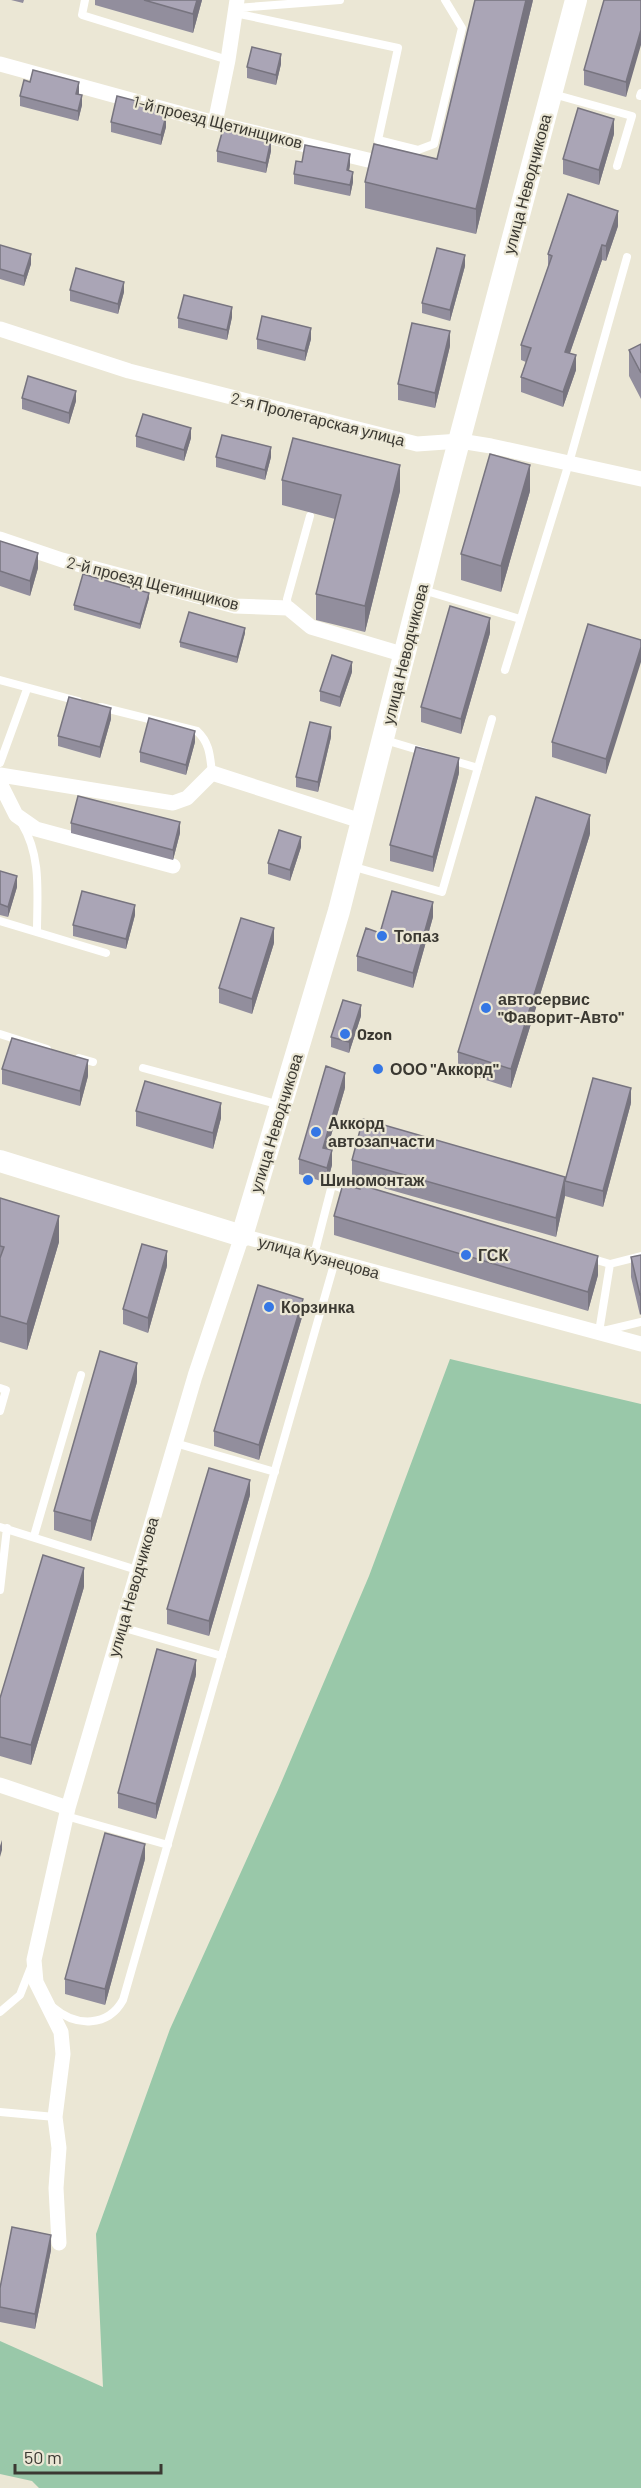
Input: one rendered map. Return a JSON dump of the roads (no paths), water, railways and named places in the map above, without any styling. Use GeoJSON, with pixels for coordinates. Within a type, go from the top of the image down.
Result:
{"type":"FeatureCollection","features":[{"type":"Feature","properties":{"kind":"main road","name":"улица Неводчикова"},"geometry":{"type":"LineString","coordinates":[[242,1236],[351,866],[576,0]]}},
{"type":"Feature","properties":{"kind":"main road","name":"улица Кузнецова"},"geometry":{"type":"LineString","coordinates":[[0,1161],[242,1236]]}},
{"type":"Feature","properties":{"kind":"street"},"geometry":{"type":"LineString","coordinates":[[215,123],[236,7]]}},
{"type":"Feature","properties":{"kind":"street","name":"1-й проезд Щетинщиков"},"geometry":{"type":"LineString","coordinates":[[0,64],[215,123],[368,160]]}},
{"type":"Feature","properties":{"kind":"street","name":"2-я Пролетарская улица"},"geometry":{"type":"LineString","coordinates":[[0,329],[129,371],[417,444],[460,441],[641,479]]}},
{"type":"Feature","properties":{"kind":"street","name":"2-й проезд Щетинщиков"},"geometry":{"type":"LineString","coordinates":[[0,539],[63,560],[236,606],[288,608]]}},
{"type":"Feature","properties":{"kind":"street"},"geometry":{"type":"LineString","coordinates":[[288,608],[311,627],[405,655]]}},
{"type":"Feature","properties":{"kind":"street"},"geometry":{"type":"LineString","coordinates":[[0,776],[173,803],[187,798],[212,773],[361,821]]}},
{"type":"Feature","properties":{"kind":"street"},"geometry":{"type":"LineString","coordinates":[[0,783],[16,815],[36,830],[173,866]]}},
{"type":"Feature","properties":{"kind":"street","name":"улица Кузнецова"},"geometry":{"type":"LineString","coordinates":[[242,1236],[641,1344]]}},
{"type":"Feature","properties":{"kind":"street","name":"улица Неводчикова"},"geometry":{"type":"LineString","coordinates":[[59,2243],[56,2188],[59,2148],[55,2117],[63,2055],[61,2032],[36,1983],[34,1960],[67,1812],[175,1443],[242,1236]]}},
{"type":"Feature","properties":{"kind":"street"},"geometry":{"type":"LineString","coordinates":[[0,1785],[67,1812]]}},
{"type":"Feature","properties":{"kind":"lane"},"geometry":{"type":"LineString","coordinates":[[85,0],[82,15],[228,60]]}},
{"type":"Feature","properties":{"kind":"lane"},"geometry":{"type":"LineString","coordinates":[[236,7],[340,0]]}},
{"type":"Feature","properties":{"kind":"lane"},"geometry":{"type":"LineString","coordinates":[[236,7],[398,48],[378,140],[418,150],[434,144],[462,28],[445,0]]}},
{"type":"Feature","properties":{"kind":"lane"},"geometry":{"type":"LineString","coordinates":[[551,93],[632,116],[617,166]]}},
{"type":"Feature","properties":{"kind":"lane"},"geometry":{"type":"LineString","coordinates":[[505,670],[569,463],[627,257]]}},
{"type":"Feature","properties":{"kind":"lane"},"geometry":{"type":"LineString","coordinates":[[288,608],[287,599],[310,516]]}},
{"type":"Feature","properties":{"kind":"lane"},"geometry":{"type":"LineString","coordinates":[[422,589],[520,619]]}},
{"type":"Feature","properties":{"kind":"lane"},"geometry":{"type":"LineString","coordinates":[[0,680],[83,703]]}},
{"type":"Feature","properties":{"kind":"lane"},"geometry":{"type":"LineString","coordinates":[[0,764],[27,688]]}},
{"type":"Feature","properties":{"kind":"lane"},"geometry":{"type":"LineString","coordinates":[[95,705],[197,731],[205,739],[210,751],[212,773]]}},
{"type":"Feature","properties":{"kind":"lane"},"geometry":{"type":"LineString","coordinates":[[351,866],[442,892],[492,718]]}},
{"type":"Feature","properties":{"kind":"lane"},"geometry":{"type":"LineString","coordinates":[[383,739],[435,755]]}},
{"type":"Feature","properties":{"kind":"lane"},"geometry":{"type":"LineString","coordinates":[[446,758],[478,768]]}},
{"type":"Feature","properties":{"kind":"lane"},"geometry":{"type":"LineString","coordinates":[[16,815],[33,844],[36,858],[37,932]]}},
{"type":"Feature","properties":{"kind":"lane"},"geometry":{"type":"LineString","coordinates":[[0,921],[106,953]]}},
{"type":"Feature","properties":{"kind":"lane"},"geometry":{"type":"LineString","coordinates":[[0,1034],[52,1050]]}},
{"type":"Feature","properties":{"kind":"lane"},"geometry":{"type":"LineString","coordinates":[[72,1056],[93,1062]]}},
{"type":"Feature","properties":{"kind":"lane"},"geometry":{"type":"LineString","coordinates":[[143,1068],[281,1105]]}},
{"type":"Feature","properties":{"kind":"lane"},"geometry":{"type":"LineString","coordinates":[[314,1255],[332,1185],[354,1192]]}},
{"type":"Feature","properties":{"kind":"lane"},"geometry":{"type":"LineString","coordinates":[[577,1254],[610,1264],[641,1256]]}},
{"type":"Feature","properties":{"kind":"lane"},"geometry":{"type":"LineString","coordinates":[[44,2000],[70,2019],[103,2021],[118,2009],[123,2000],[335,1261]]}},
{"type":"Feature","properties":{"kind":"lane"},"geometry":{"type":"LineString","coordinates":[[610,1264],[599,1332],[641,1322]]}},
{"type":"Feature","properties":{"kind":"lane"},"geometry":{"type":"LineString","coordinates":[[34,1536],[81,1375]]}},
{"type":"Feature","properties":{"kind":"lane"},"geometry":{"type":"LineString","coordinates":[[0,1388],[6,1390],[0,1411]]}},
{"type":"Feature","properties":{"kind":"lane"},"geometry":{"type":"LineString","coordinates":[[175,1443],[275,1472]]}},
{"type":"Feature","properties":{"kind":"lane"},"geometry":{"type":"LineString","coordinates":[[0,1590],[4,1527],[137,1570]]}},
{"type":"Feature","properties":{"kind":"lane"},"geometry":{"type":"LineString","coordinates":[[121,1627],[222,1656]]}},
{"type":"Feature","properties":{"kind":"lane"},"geometry":{"type":"LineString","coordinates":[[67,1812],[168,1845]]}},
{"type":"Feature","properties":{"kind":"lane"},"geometry":{"type":"LineString","coordinates":[[0,2012],[20,1995],[34,1960]]}},
{"type":"Feature","properties":{"kind":"lane"},"geometry":{"type":"LineString","coordinates":[[0,2112],[55,2117]]}},
{"type":"Feature","properties":{"kind":"place","name":"Топаз"},"geometry":{"type":"Point","coordinates":[382,936]}},
{"type":"Feature","properties":{"kind":"place","name":"автосервис \"Фаворит-Авто\""},"geometry":{"type":"Point","coordinates":[486,1008]}},
{"type":"Feature","properties":{"kind":"place","name":"Ozon"},"geometry":{"type":"Point","coordinates":[345,1034]}},
{"type":"Feature","properties":{"kind":"place","name":"ООО \"Аккорд\""},"geometry":{"type":"Point","coordinates":[378,1069]}},
{"type":"Feature","properties":{"kind":"place","name":"Аккорд автозапчасти"},"geometry":{"type":"Point","coordinates":[316,1132]}},
{"type":"Feature","properties":{"kind":"place","name":"Шиномонтаж"},"geometry":{"type":"Point","coordinates":[308,1180]}},
{"type":"Feature","properties":{"kind":"place","name":"ГСК"},"geometry":{"type":"Point","coordinates":[466,1255]}},
{"type":"Feature","properties":{"kind":"place","name":"Корзинка"},"geometry":{"type":"Point","coordinates":[269,1307]}}]}
